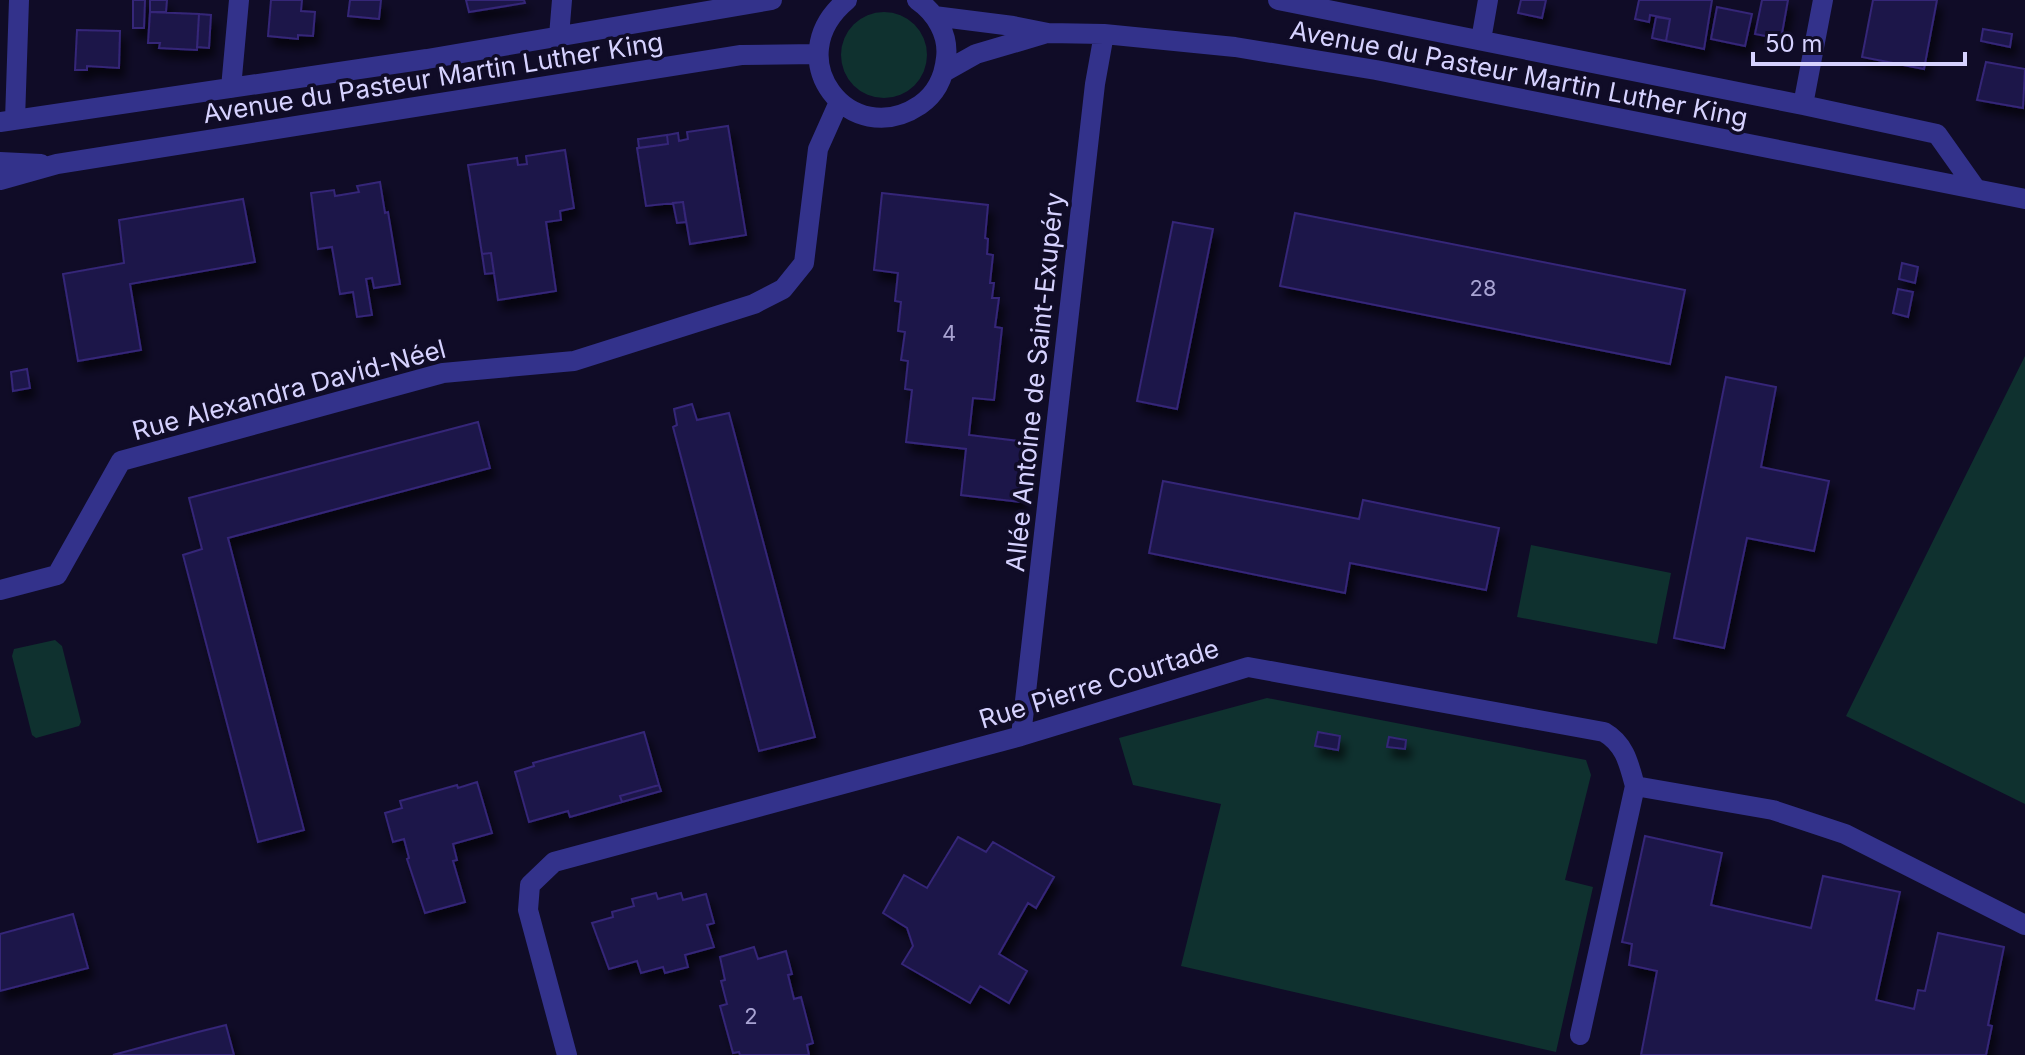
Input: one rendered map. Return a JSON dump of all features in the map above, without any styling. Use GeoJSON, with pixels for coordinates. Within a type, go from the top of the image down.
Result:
{"type":"FeatureCollection","features":[{"type":"Feature","properties":{"kind":"street"},"geometry":{"type":"LineString","coordinates":[[8,121],[19,0]]}},
{"type":"Feature","properties":{"kind":"street"},"geometry":{"type":"LineString","coordinates":[[231,88],[239,0]]}},
{"type":"Feature","properties":{"kind":"street"},"geometry":{"type":"LineString","coordinates":[[559,36],[562,0]]}},
{"type":"Feature","properties":{"kind":"street","name":"Avenue du Pasteur Martin Luther King"},"geometry":{"type":"LineString","coordinates":[[8,121],[772,0]]}},
{"type":"Feature","properties":{"kind":"street"},"geometry":{"type":"LineString","coordinates":[[839,102],[827,88],[820,72],[818,54],[821,33],[831,15],[845,0]]}},
{"type":"Feature","properties":{"kind":"street"},"geometry":{"type":"LineString","coordinates":[[917,0],[934,16],[943,33],[947,52],[944,72]]}},
{"type":"Feature","properties":{"kind":"street","name":"Avenue du Pasteur Martin Luther King"},"geometry":{"type":"LineString","coordinates":[[1278,0],[1937,134],[1976,189]]}},
{"type":"Feature","properties":{"kind":"street"},"geometry":{"type":"LineString","coordinates":[[1481,40],[1488,0]]}},
{"type":"Feature","properties":{"kind":"street"},"geometry":{"type":"LineString","coordinates":[[1803,105],[1823,0]]}},
{"type":"Feature","properties":{"kind":"street","name":"Avenue du Pasteur Martin Luther King"},"geometry":{"type":"LineString","coordinates":[[934,16],[1048,33],[1104,34],[1235,47],[1376,70],[2025,199]]}},
{"type":"Feature","properties":{"kind":"street","name":"Avenue du Pasteur Martin Luther King"},"geometry":{"type":"LineString","coordinates":[[839,102],[873,118],[900,115],[924,102],[944,72],[976,54],[1048,33]]}},
{"type":"Feature","properties":{"kind":"street","name":"Allée Antoine de Saint-Exupéry"},"geometry":{"type":"LineString","coordinates":[[1021,736],[1095,84],[1104,34]]}},
{"type":"Feature","properties":{"kind":"street","name":"Avenue du Pasteur Martin Luther King"},"geometry":{"type":"LineString","coordinates":[[0,180],[57,164],[741,55],[818,54]]}},
{"type":"Feature","properties":{"kind":"street","name":"Rue Alexandra David-Néel"},"geometry":{"type":"LineString","coordinates":[[0,590],[57,575],[121,461],[443,373],[574,361],[754,304],[783,289],[804,263],[818,149],[839,102]]}},
{"type":"Feature","properties":{"kind":"street","name":"Avenue du Pasteur Martin Luther King"},"geometry":{"type":"LineString","coordinates":[[0,162],[57,164]]}},
{"type":"Feature","properties":{"kind":"street","name":"Rue Pierre Courtade"},"geometry":{"type":"LineString","coordinates":[[567,1055],[528,910],[530,885],[554,862],[1021,736],[1248,667],[1604,732],[1617,739],[1627,756],[1635,786]]}},
{"type":"Feature","properties":{"kind":"street"},"geometry":{"type":"LineString","coordinates":[[1580,1035],[1635,786],[1773,810],[1845,834],[2025,925]]}},
{"type":"Feature","properties":{"kind":"green space"},"geometry":{"type":"Polygon","coordinates":[[[884,12],[908,19],[920,31],[927,55],[920,79],[908,91],[884,98],[860,91],[848,79],[841,55],[848,31],[860,19],[884,12]]]}},
{"type":"Feature","properties":{"kind":"green space"},"geometry":{"type":"Polygon","coordinates":[[[2025,356],[2025,804],[1846,716],[2025,356]]]}},
{"type":"Feature","properties":{"kind":"green space"},"geometry":{"type":"Polygon","coordinates":[[[1531,545],[1671,573],[1657,644],[1517,617],[1531,545]]]}},
{"type":"Feature","properties":{"kind":"green space"},"geometry":{"type":"Polygon","coordinates":[[[55,640],[62,646],[81,722],[79,726],[36,738],[32,735],[12,656],[14,649],[55,640]]]}},
{"type":"Feature","properties":{"kind":"green space"},"geometry":{"type":"Polygon","coordinates":[[[1267,698],[1586,760],[1591,775],[1565,880],[1593,887],[1556,1052],[1181,966],[1221,804],[1133,785],[1119,738],[1267,698]]]}},
{"type":"Feature","properties":{"kind":"building"},"geometry":{"type":"Polygon","coordinates":[[[133,0],[145,0],[144,28],[133,28],[133,0]]]}},
{"type":"Feature","properties":{"kind":"building"},"geometry":{"type":"Polygon","coordinates":[[[150,0],[167,0],[166,12],[150,12],[150,0]]]}},
{"type":"Feature","properties":{"kind":"building"},"geometry":{"type":"Polygon","coordinates":[[[271,0],[302,0],[301,11],[315,12],[313,36],[298,35],[298,39],[268,36],[271,0]]]}},
{"type":"Feature","properties":{"kind":"building"},"geometry":{"type":"Polygon","coordinates":[[[350,0],[381,0],[379,19],[348,16],[350,0]]]}},
{"type":"Feature","properties":{"kind":"building"},"geometry":{"type":"Polygon","coordinates":[[[466,0],[524,0],[525,3],[469,12],[466,0]]]}},
{"type":"Feature","properties":{"kind":"building"},"geometry":{"type":"Polygon","coordinates":[[[1521,0],[1546,0],[1542,18],[1518,13],[1521,0]]]}},
{"type":"Feature","properties":{"kind":"building"},"geometry":{"type":"Polygon","coordinates":[[[1639,0],[1712,0],[1704,49],[1666,41],[1670,19],[1650,15],[1649,22],[1635,19],[1639,0]]]}},
{"type":"Feature","properties":{"kind":"building"},"geometry":{"type":"Polygon","coordinates":[[[1762,0],[1788,0],[1781,39],[1755,34],[1762,0]]]}},
{"type":"Feature","properties":{"kind":"building"},"geometry":{"type":"Polygon","coordinates":[[[1873,0],[1937,0],[1924,69],[1862,57],[1873,0]]]}},
{"type":"Feature","properties":{"kind":"building"},"geometry":{"type":"Polygon","coordinates":[[[1717,7],[1752,14],[1745,46],[1711,39],[1717,7]]]}},
{"type":"Feature","properties":{"kind":"building"},"geometry":{"type":"Polygon","coordinates":[[[150,12],[199,14],[197,50],[159,48],[160,43],[148,43],[150,12]]]}},
{"type":"Feature","properties":{"kind":"building"},"geometry":{"type":"Polygon","coordinates":[[[199,14],[211,15],[209,48],[197,47],[199,14]]]}},
{"type":"Feature","properties":{"kind":"building"},"geometry":{"type":"Polygon","coordinates":[[[1656,17],[1670,19],[1666,41],[1652,38],[1656,17]]]}},
{"type":"Feature","properties":{"kind":"building"},"geometry":{"type":"Polygon","coordinates":[[[1983,29],[2012,34],[2010,47],[1981,41],[1983,29]]]}},
{"type":"Feature","properties":{"kind":"building"},"geometry":{"type":"Polygon","coordinates":[[[77,30],[120,31],[119,68],[87,66],[87,70],[75,70],[77,30]]]}},
{"type":"Feature","properties":{"kind":"building"},"geometry":{"type":"Polygon","coordinates":[[[1986,62],[2025,69],[2023,108],[1977,100],[1986,62]]]}},
{"type":"Feature","properties":{"kind":"building"},"geometry":{"type":"Polygon","coordinates":[[[728,126],[746,235],[690,244],[683,202],[646,206],[637,148],[668,144],[667,135],[678,133],[679,141],[688,139],[687,132],[728,126]]]}},
{"type":"Feature","properties":{"kind":"building"},"geometry":{"type":"Polygon","coordinates":[[[667,135],[668,144],[639,148],[638,139],[667,135]]]}},
{"type":"Feature","properties":{"kind":"building"},"geometry":{"type":"Polygon","coordinates":[[[565,150],[574,208],[560,211],[561,220],[546,222],[556,291],[498,300],[491,253],[482,254],[468,165],[517,158],[518,165],[527,164],[526,156],[565,150]]]}},
{"type":"Feature","properties":{"kind":"building"},"geometry":{"type":"Polygon","coordinates":[[[380,182],[400,284],[374,288],[372,278],[366,279],[372,315],[357,317],[353,292],[340,294],[332,247],[318,249],[311,193],[334,190],[335,196],[359,192],[357,186],[380,182]]]}},
{"type":"Feature","properties":{"kind":"building"},"geometry":{"type":"Polygon","coordinates":[[[882,193],[988,205],[985,238],[988,239],[987,254],[993,255],[990,283],[994,283],[992,298],[999,298],[995,327],[1002,328],[994,400],[973,398],[969,435],[1027,442],[1020,502],[961,495],[966,449],[906,442],[912,390],[905,389],[908,361],[901,360],[905,332],[898,331],[901,302],[895,301],[898,273],[874,270],[882,193]]]}},
{"type":"Feature","properties":{"kind":"building"},"geometry":{"type":"Polygon","coordinates":[[[243,199],[255,262],[130,284],[141,350],[78,361],[63,274],[124,263],[119,220],[243,199]]]}},
{"type":"Feature","properties":{"kind":"building"},"geometry":{"type":"Polygon","coordinates":[[[683,202],[686,222],[677,223],[673,203],[683,202]]]}},
{"type":"Feature","properties":{"kind":"building"},"geometry":{"type":"Polygon","coordinates":[[[1295,213],[1685,290],[1670,364],[1280,286],[1295,213]]]}},
{"type":"Feature","properties":{"kind":"building"},"geometry":{"type":"Polygon","coordinates":[[[1173,222],[1213,229],[1177,409],[1137,401],[1173,222]]]}},
{"type":"Feature","properties":{"kind":"building"},"geometry":{"type":"Polygon","coordinates":[[[491,253],[494,273],[485,274],[482,254],[491,253]]]}},
{"type":"Feature","properties":{"kind":"building"},"geometry":{"type":"Polygon","coordinates":[[[1902,263],[1918,267],[1915,283],[1899,279],[1902,263]]]}},
{"type":"Feature","properties":{"kind":"building"},"geometry":{"type":"Polygon","coordinates":[[[1898,289],[1913,292],[1908,317],[1893,313],[1898,289]]]}},
{"type":"Feature","properties":{"kind":"building"},"geometry":{"type":"Polygon","coordinates":[[[27,369],[30,388],[13,391],[11,372],[27,369]]]}},
{"type":"Feature","properties":{"kind":"building"},"geometry":{"type":"Polygon","coordinates":[[[1726,377],[1776,387],[1761,467],[1829,481],[1814,551],[1747,538],[1724,648],[1674,638],[1726,377]]]}},
{"type":"Feature","properties":{"kind":"building"},"geometry":{"type":"Polygon","coordinates":[[[692,404],[697,420],[729,413],[815,737],[759,751],[673,427],[677,425],[674,409],[692,404]]]}},
{"type":"Feature","properties":{"kind":"building"},"geometry":{"type":"Polygon","coordinates":[[[478,422],[490,468],[228,538],[304,830],[258,842],[183,555],[202,549],[189,498],[478,422]]]}},
{"type":"Feature","properties":{"kind":"building"},"geometry":{"type":"Polygon","coordinates":[[[1163,481],[1359,519],[1363,500],[1499,528],[1486,590],[1350,563],[1345,593],[1149,553],[1163,481]]]}},
{"type":"Feature","properties":{"kind":"building"},"geometry":{"type":"Polygon","coordinates":[[[644,732],[659,785],[620,796],[622,802],[570,817],[568,811],[529,822],[515,772],[534,766],[533,763],[644,732]]]}},
{"type":"Feature","properties":{"kind":"building"},"geometry":{"type":"Polygon","coordinates":[[[1318,732],[1340,736],[1338,750],[1315,746],[1318,732]]]}},
{"type":"Feature","properties":{"kind":"building"},"geometry":{"type":"Polygon","coordinates":[[[1389,737],[1406,740],[1405,749],[1387,747],[1389,737]]]}},
{"type":"Feature","properties":{"kind":"building"},"geometry":{"type":"Polygon","coordinates":[[[477,782],[492,833],[453,844],[457,860],[453,861],[465,902],[425,913],[407,859],[404,839],[393,842],[385,813],[402,808],[400,801],[477,782]]]}},
{"type":"Feature","properties":{"kind":"building"},"geometry":{"type":"Polygon","coordinates":[[[659,785],[661,791],[622,802],[620,796],[659,785]]]}},
{"type":"Feature","properties":{"kind":"building"},"geometry":{"type":"Polygon","coordinates":[[[1645,836],[1722,853],[1711,905],[1811,928],[1823,876],[1900,892],[1876,1000],[1914,1009],[1918,990],[1925,991],[1938,933],[2004,947],[1988,1025],[1992,1026],[1986,1055],[1641,1055],[1657,971],[1629,965],[1632,944],[1622,942],[1645,836]]]}},
{"type":"Feature","properties":{"kind":"building"},"geometry":{"type":"Polygon","coordinates":[[[958,837],[986,852],[993,842],[1054,877],[1036,908],[1028,903],[999,954],[1027,971],[1009,1003],[980,986],[970,1003],[902,964],[913,946],[907,928],[883,913],[904,875],[927,888],[958,837]]]}},
{"type":"Feature","properties":{"kind":"building"},"geometry":{"type":"Polygon","coordinates":[[[656,893],[658,899],[681,893],[683,900],[706,894],[714,923],[707,925],[714,947],[685,955],[688,967],[665,973],[663,967],[641,973],[637,961],[609,969],[592,923],[613,917],[612,912],[634,906],[632,899],[656,893]]]}},
{"type":"Feature","properties":{"kind":"building"},"geometry":{"type":"Polygon","coordinates":[[[73,914],[88,968],[0,991],[0,934],[73,914]]]}},
{"type":"Feature","properties":{"kind":"building"},"geometry":{"type":"Polygon","coordinates":[[[754,947],[758,959],[786,951],[794,999],[801,997],[813,1043],[807,1045],[809,1055],[733,1053],[720,1006],[727,1004],[721,981],[725,980],[720,957],[754,947]]]}},
{"type":"Feature","properties":{"kind":"building"},"geometry":{"type":"Polygon","coordinates":[[[226,1025],[234,1055],[113,1055],[198,1032],[226,1025]]]}}]}
